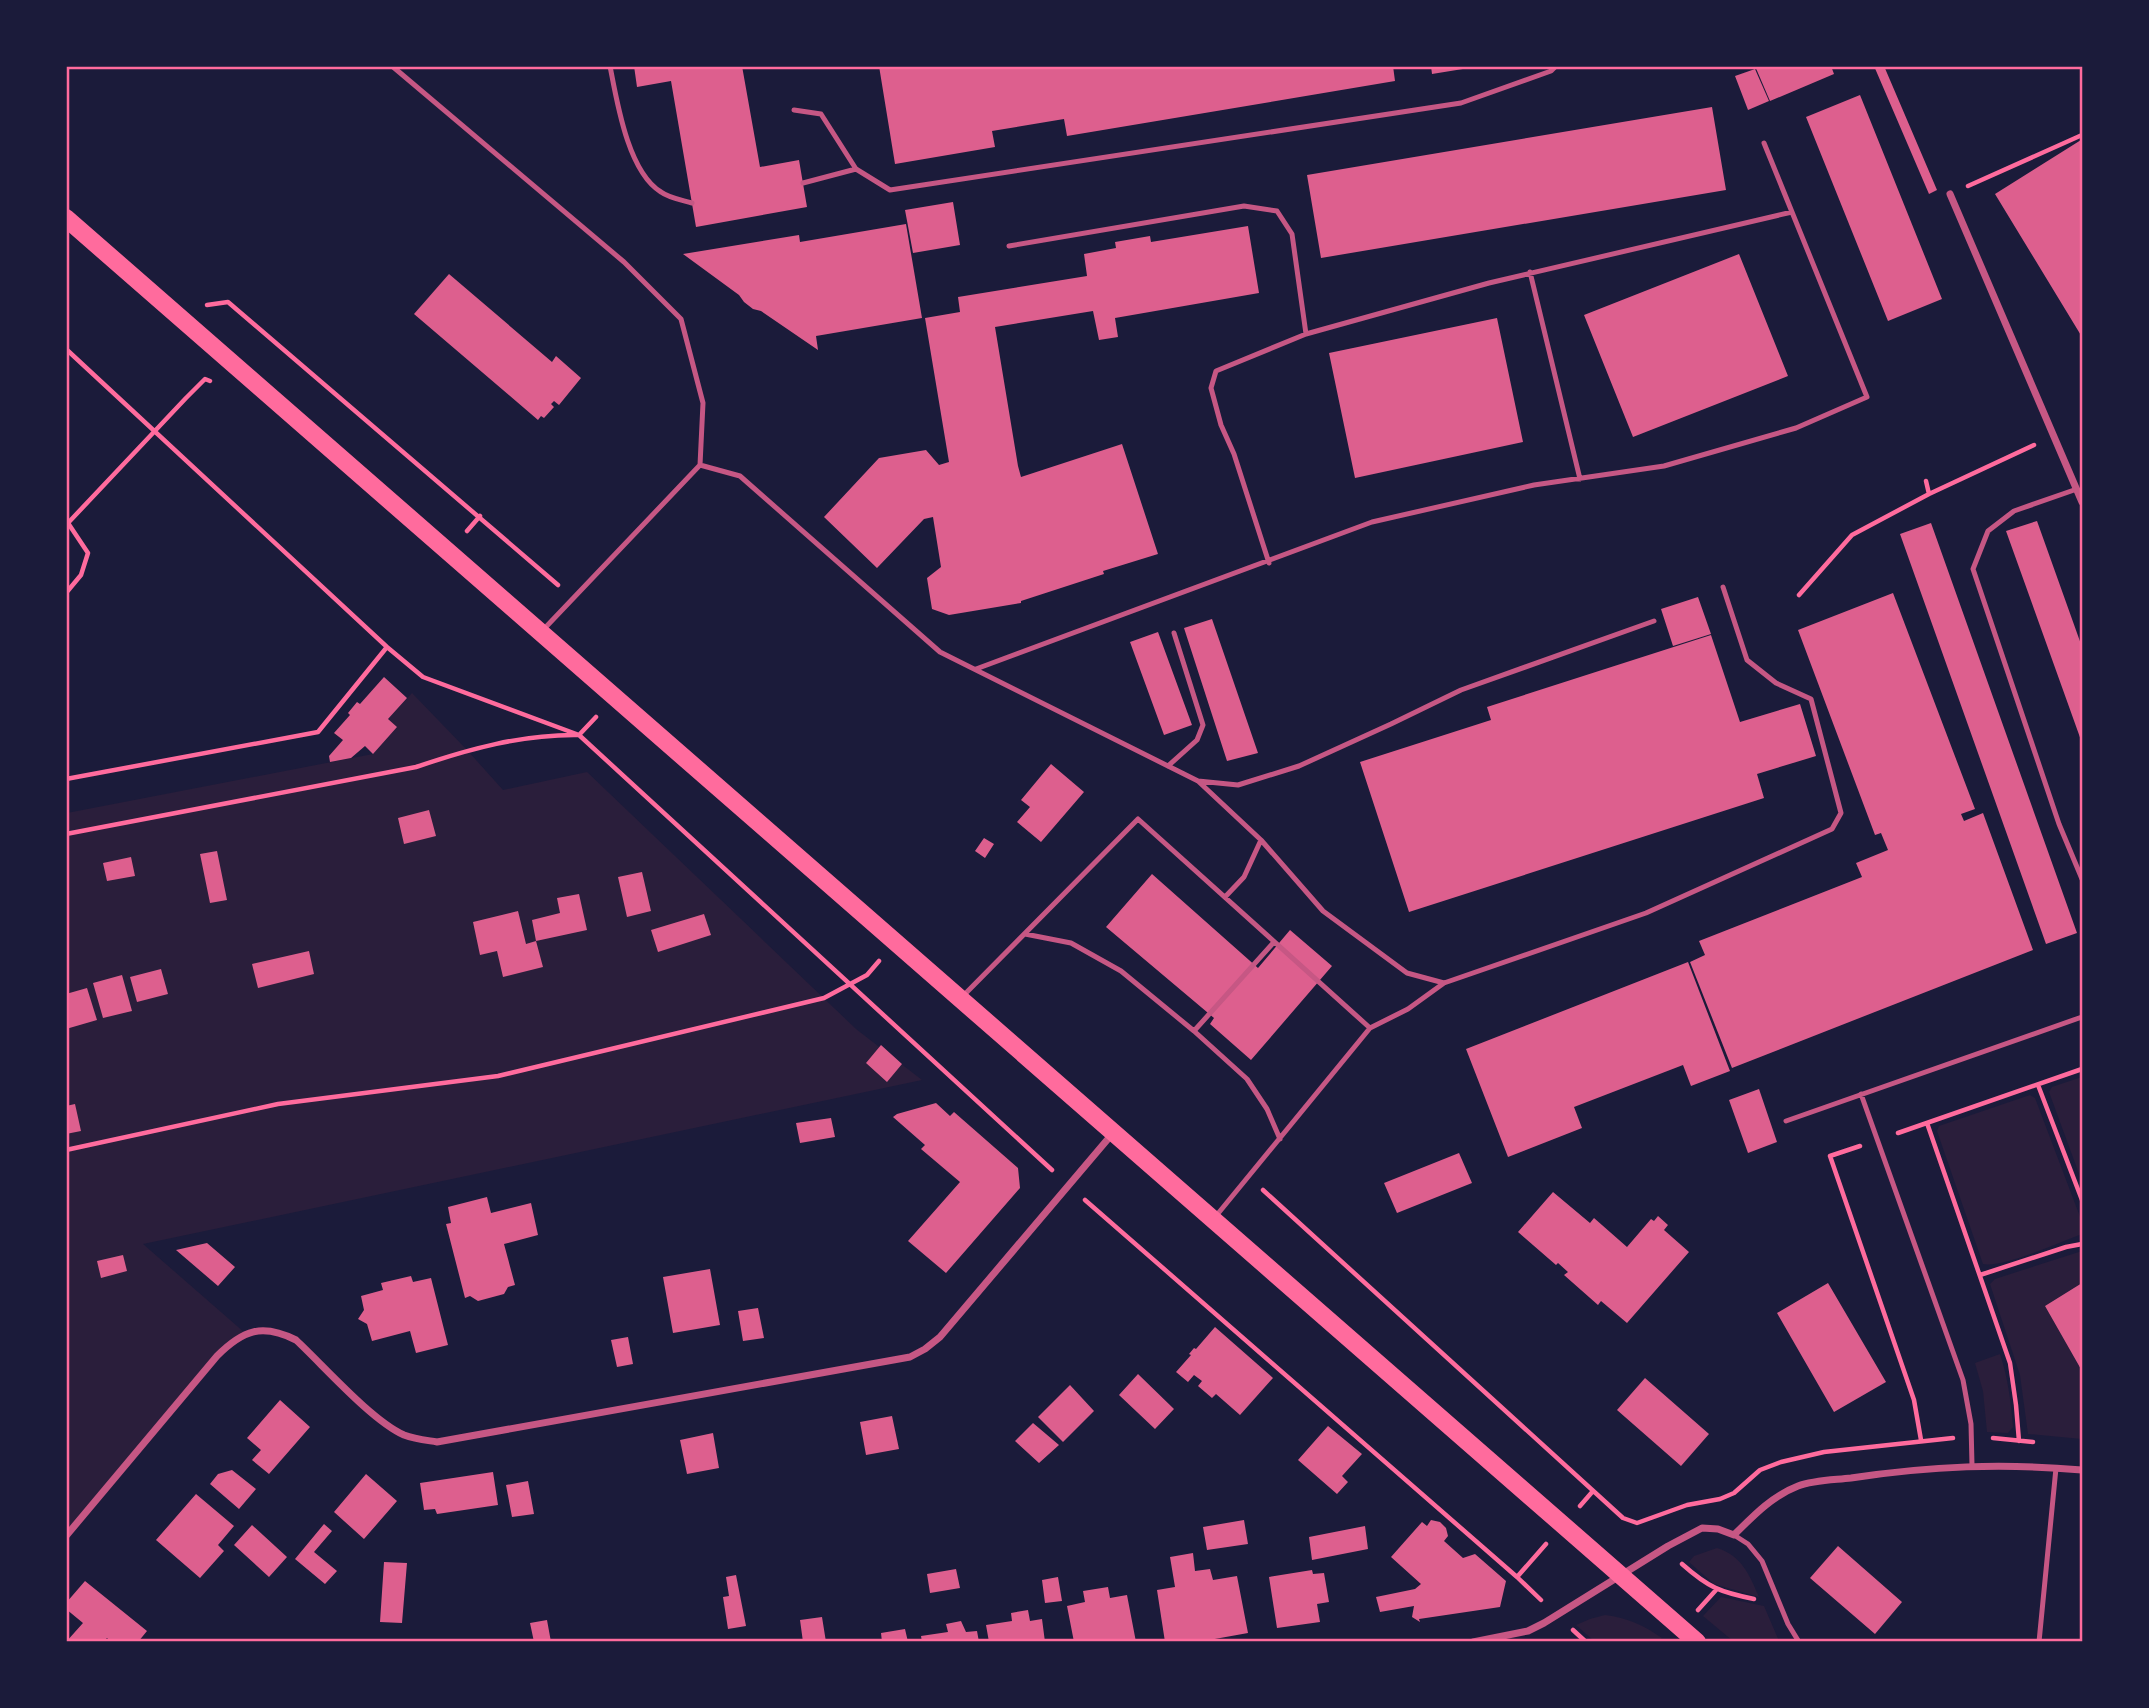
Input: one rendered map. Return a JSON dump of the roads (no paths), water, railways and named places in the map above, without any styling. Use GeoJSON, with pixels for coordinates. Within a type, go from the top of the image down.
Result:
{"type":"FeatureCollection","features":[{"type":"Feature","properties":{"kind":"main road"},"geometry":{"type":"LineString","coordinates":[[66,218],[1697,1642]]}},
{"type":"Feature","properties":{"kind":"street"},"geometry":{"type":"LineString","coordinates":[[1950,194],[2082,502]]}},
{"type":"Feature","properties":{"kind":"street"},"geometry":{"type":"LineString","coordinates":[[66,1536],[217,1356],[245,1333],[279,1331],[296,1340],[382,1421],[402,1434],[419,1440],[452,1440],[910,1357],[940,1337],[1114,1132]]}},
{"type":"Feature","properties":{"kind":"street"},"geometry":{"type":"LineString","coordinates":[[1473,1642],[1528,1631],[1702,1528],[1718,1529],[1734,1535],[1762,1507],[1799,1485],[1902,1470],[1972,1465],[2082,1470]]}},
{"type":"Feature","properties":{"kind":"lane"},"geometry":{"type":"LineString","coordinates":[[392,66],[624,262],[681,319],[703,403],[700,465],[541,633]]}},
{"type":"Feature","properties":{"kind":"lane"},"geometry":{"type":"LineString","coordinates":[[610,66],[621,118],[637,166],[660,192],[692,203]]}},
{"type":"Feature","properties":{"kind":"lane"},"geometry":{"type":"LineString","coordinates":[[794,110],[821,114],[856,169],[890,190],[1461,103],[1551,71],[1556,66]]}},
{"type":"Feature","properties":{"kind":"lane"},"geometry":{"type":"LineString","coordinates":[[976,669],[1372,523],[1534,485],[1664,466],[1796,428],[1867,397],[1764,143]]}},
{"type":"Feature","properties":{"kind":"lane"},"geometry":{"type":"LineString","coordinates":[[803,183],[856,169]]}},
{"type":"Feature","properties":{"kind":"lane"},"geometry":{"type":"LineString","coordinates":[[1009,246],[1244,206],[1277,211],[1292,234],[1306,334]]}},
{"type":"Feature","properties":{"kind":"lane"},"geometry":{"type":"LineString","coordinates":[[1269,563],[1234,454],[1221,425],[1212,388],[1216,371],[1306,334],[1530,272],[1792,212]]}},
{"type":"Feature","properties":{"kind":"lane"},"geometry":{"type":"LineString","coordinates":[[1530,272],[1580,479]]}},
{"type":"Feature","properties":{"kind":"lane"},"geometry":{"type":"LineString","coordinates":[[700,465],[740,477],[940,652],[1198,781],[1261,840],[1323,911],[1407,972],[1444,983]]}},
{"type":"Feature","properties":{"kind":"lane"},"geometry":{"type":"LineString","coordinates":[[2077,489],[2014,511],[1988,531],[1973,569],[2059,824],[2082,879]]}},
{"type":"Feature","properties":{"kind":"lane"},"geometry":{"type":"LineString","coordinates":[[1213,1219],[1370,1028],[1408,1009],[1444,983],[1646,913],[1832,829],[1841,813],[1811,699],[1776,683],[1747,660],[1723,587]]}},
{"type":"Feature","properties":{"kind":"lane"},"geometry":{"type":"LineString","coordinates":[[1198,781],[1238,785],[1298,766],[1461,690],[1654,621]]}},
{"type":"Feature","properties":{"kind":"lane"},"geometry":{"type":"LineString","coordinates":[[1168,766],[1197,740],[1203,725],[1174,633]]}},
{"type":"Feature","properties":{"kind":"lane"},"geometry":{"type":"LineString","coordinates":[[961,999],[1139,819],[1370,1028]]}},
{"type":"Feature","properties":{"kind":"lane"},"geometry":{"type":"LineString","coordinates":[[1225,897],[1244,877],[1261,840]]}},
{"type":"Feature","properties":{"kind":"lane"},"geometry":{"type":"LineString","coordinates":[[1024,934],[1071,943],[1121,971],[1247,1079],[1268,1109],[1280,1139]]}},
{"type":"Feature","properties":{"kind":"lane"},"geometry":{"type":"LineString","coordinates":[[1194,1031],[1274,942]]}},
{"type":"Feature","properties":{"kind":"lane"},"geometry":{"type":"LineString","coordinates":[[1786,1121],[2082,1017]]}},
{"type":"Feature","properties":{"kind":"lane"},"geometry":{"type":"LineString","coordinates":[[1861,1094],[1963,1380],[1972,1465]]}},
{"type":"Feature","properties":{"kind":"lane"},"geometry":{"type":"LineString","coordinates":[[2039,1642],[2056,1468]]}},
{"type":"Feature","properties":{"kind":"lane"},"geometry":{"type":"LineString","coordinates":[[1734,1535],[1748,1544],[1762,1561],[1788,1624],[1799,1642]]}}]}
